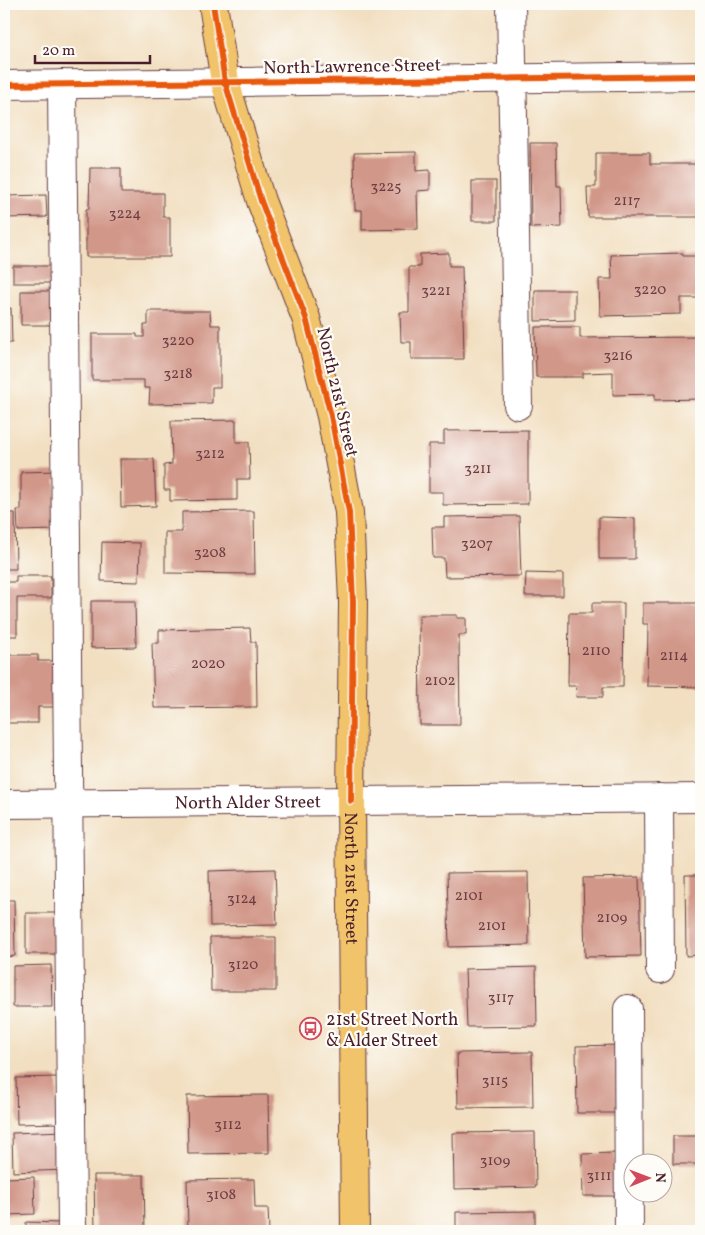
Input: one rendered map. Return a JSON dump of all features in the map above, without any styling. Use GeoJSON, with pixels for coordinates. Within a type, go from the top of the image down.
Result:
{"type":"FeatureCollection","features":[{"type":"Feature","properties":{"kind":"main road","name":"North 21st Street"},"geometry":{"type":"LineString","coordinates":[[213,4],[225,82],[261,201],[306,318],[331,416],[349,512],[353,602],[351,801],[355,1231]]}},
{"type":"Feature","properties":{"kind":"street"},"geometry":{"type":"LineString","coordinates":[[511,4],[518,405]]}},
{"type":"Feature","properties":{"kind":"street","name":"North Lawrence Street"},"geometry":{"type":"LineString","coordinates":[[4,85],[701,76]]}},
{"type":"Feature","properties":{"kind":"street"},"geometry":{"type":"LineString","coordinates":[[62,84],[72,1231]]}},
{"type":"Feature","properties":{"kind":"street"},"geometry":{"type":"LineString","coordinates":[[659,798],[660,969]]}},
{"type":"Feature","properties":{"kind":"street","name":"North Alder Street"},"geometry":{"type":"LineString","coordinates":[[4,804],[701,798]]}},
{"type":"Feature","properties":{"kind":"street"},"geometry":{"type":"LineString","coordinates":[[628,1009],[629,1231]]}},
{"type":"Feature","properties":{"kind":"building"},"geometry":{"type":"Polygon","coordinates":[[[530,143],[556,143],[557,186],[561,186],[562,227],[531,228],[530,143]]]}},
{"type":"Feature","properties":{"kind":"building"},"geometry":{"type":"Polygon","coordinates":[[[416,152],[416,171],[430,170],[430,190],[417,191],[418,229],[362,230],[362,210],[355,210],[354,153],[416,152]]]}},
{"type":"Feature","properties":{"kind":"building"},"geometry":{"type":"Polygon","coordinates":[[[596,153],[650,153],[650,164],[701,164],[701,217],[588,217],[587,187],[596,187],[596,153]]]}},
{"type":"Feature","properties":{"kind":"building"},"geometry":{"type":"Polygon","coordinates":[[[90,168],[121,168],[121,193],[163,193],[163,217],[170,217],[170,257],[86,257],[86,209],[89,209],[90,168]]]}},
{"type":"Feature","properties":{"kind":"building"},"geometry":{"type":"Polygon","coordinates":[[[472,181],[496,181],[496,221],[472,221],[472,181]]]}},
{"type":"Feature","properties":{"kind":"building"},"geometry":{"type":"Polygon","coordinates":[[[46,195],[47,217],[5,218],[5,196],[46,195]]]}},
{"type":"Feature","properties":{"kind":"building"},"geometry":{"type":"Polygon","coordinates":[[[449,253],[449,266],[462,266],[464,359],[411,359],[411,342],[401,342],[400,312],[409,312],[409,267],[420,267],[420,254],[449,253]]]}},
{"type":"Feature","properties":{"kind":"building"},"geometry":{"type":"Polygon","coordinates":[[[683,253],[683,256],[701,256],[701,298],[681,298],[681,314],[600,316],[599,279],[612,279],[611,255],[683,253]]]}},
{"type":"Feature","properties":{"kind":"building"},"geometry":{"type":"Polygon","coordinates":[[[13,266],[51,266],[52,283],[13,283],[13,266]]]}},
{"type":"Feature","properties":{"kind":"building"},"geometry":{"type":"Polygon","coordinates":[[[535,290],[575,290],[575,320],[535,321],[535,290]]]}},
{"type":"Feature","properties":{"kind":"building"},"geometry":{"type":"Polygon","coordinates":[[[21,291],[56,291],[55,325],[21,325],[21,291]]]}},
{"type":"Feature","properties":{"kind":"building"},"geometry":{"type":"Polygon","coordinates":[[[4,308],[11,308],[12,343],[4,343],[4,308]]]}},
{"type":"Feature","properties":{"kind":"building"},"geometry":{"type":"Polygon","coordinates":[[[148,311],[210,311],[211,325],[220,325],[220,387],[212,387],[212,403],[149,404],[150,388],[144,388],[144,380],[92,380],[92,334],[137,334],[137,337],[144,337],[144,325],[148,325],[148,311]]]}},
{"type":"Feature","properties":{"kind":"building"},"geometry":{"type":"Polygon","coordinates":[[[535,327],[580,327],[580,338],[701,337],[701,399],[655,400],[655,394],[613,395],[613,372],[583,373],[583,377],[536,377],[535,327]]]}},
{"type":"Feature","properties":{"kind":"building"},"geometry":{"type":"Polygon","coordinates":[[[236,420],[236,442],[249,442],[250,479],[237,479],[237,500],[170,501],[170,490],[164,490],[164,465],[172,464],[171,421],[236,420]]]}},
{"type":"Feature","properties":{"kind":"building"},"geometry":{"type":"Polygon","coordinates":[[[528,430],[528,504],[443,505],[443,492],[429,492],[429,444],[444,444],[444,431],[528,430]]]}},
{"type":"Feature","properties":{"kind":"building"},"geometry":{"type":"Polygon","coordinates":[[[120,459],[154,459],[156,506],[121,507],[120,459]]]}},
{"type":"Feature","properties":{"kind":"building"},"geometry":{"type":"Polygon","coordinates":[[[56,471],[55,530],[18,531],[17,510],[21,510],[21,472],[56,471]]]}},
{"type":"Feature","properties":{"kind":"building"},"geometry":{"type":"Polygon","coordinates":[[[254,511],[255,574],[165,573],[165,532],[182,532],[182,512],[254,511]]]}},
{"type":"Feature","properties":{"kind":"building"},"geometry":{"type":"Polygon","coordinates":[[[4,513],[15,513],[16,569],[4,569],[4,513]]]}},
{"type":"Feature","properties":{"kind":"building"},"geometry":{"type":"Polygon","coordinates":[[[519,516],[521,576],[445,577],[444,558],[433,558],[432,527],[444,527],[444,517],[519,516]]]}},
{"type":"Feature","properties":{"kind":"building"},"geometry":{"type":"Polygon","coordinates":[[[599,517],[635,518],[635,559],[599,559],[599,517]]]}},
{"type":"Feature","properties":{"kind":"building"},"geometry":{"type":"Polygon","coordinates":[[[102,542],[140,543],[139,582],[101,581],[102,542]]]}},
{"type":"Feature","properties":{"kind":"building"},"geometry":{"type":"Polygon","coordinates":[[[526,573],[563,574],[563,596],[525,596],[526,573]]]}},
{"type":"Feature","properties":{"kind":"building"},"geometry":{"type":"Polygon","coordinates":[[[16,576],[51,576],[51,598],[17,598],[17,636],[4,636],[4,582],[16,582],[16,576]]]}},
{"type":"Feature","properties":{"kind":"building"},"geometry":{"type":"Polygon","coordinates":[[[91,601],[135,601],[136,647],[91,648],[91,601]]]}},
{"type":"Feature","properties":{"kind":"building"},"geometry":{"type":"Polygon","coordinates":[[[592,603],[624,603],[623,687],[603,687],[603,697],[576,697],[577,686],[568,686],[569,613],[592,613],[592,603]]]}},
{"type":"Feature","properties":{"kind":"building"},"geometry":{"type":"Polygon","coordinates":[[[643,603],[701,603],[701,687],[647,686],[648,624],[643,624],[643,603]]]}},
{"type":"Feature","properties":{"kind":"building"},"geometry":{"type":"Polygon","coordinates":[[[419,615],[457,615],[457,618],[466,618],[466,635],[459,635],[460,725],[420,725],[419,615]]]}},
{"type":"Feature","properties":{"kind":"building"},"geometry":{"type":"Polygon","coordinates":[[[250,628],[251,642],[256,642],[257,707],[154,708],[152,643],[159,643],[159,630],[250,628]]]}},
{"type":"Feature","properties":{"kind":"building"},"geometry":{"type":"Polygon","coordinates":[[[4,655],[38,655],[38,661],[57,661],[57,707],[38,707],[38,723],[5,723],[4,655]]]}},
{"type":"Feature","properties":{"kind":"building"},"geometry":{"type":"Polygon","coordinates":[[[275,869],[277,925],[210,926],[209,871],[275,869]]]}},
{"type":"Feature","properties":{"kind":"building"},"geometry":{"type":"Polygon","coordinates":[[[528,872],[529,945],[449,947],[447,873],[528,872]]]}},
{"type":"Feature","properties":{"kind":"building"},"geometry":{"type":"Polygon","coordinates":[[[685,875],[701,875],[701,955],[686,956],[685,875]]]}},
{"type":"Feature","properties":{"kind":"building"},"geometry":{"type":"Polygon","coordinates":[[[639,877],[641,956],[585,957],[583,878],[639,877]]]}},
{"type":"Feature","properties":{"kind":"building"},"geometry":{"type":"Polygon","coordinates":[[[4,900],[14,900],[15,956],[4,957],[4,900]]]}},
{"type":"Feature","properties":{"kind":"building"},"geometry":{"type":"Polygon","coordinates":[[[26,913],[58,913],[58,954],[26,954],[26,913]]]}},
{"type":"Feature","properties":{"kind":"building"},"geometry":{"type":"Polygon","coordinates":[[[210,937],[276,937],[276,991],[211,991],[210,937]]]}},
{"type":"Feature","properties":{"kind":"building"},"geometry":{"type":"Polygon","coordinates":[[[51,965],[52,1007],[13,1007],[13,966],[51,965]]]}},
{"type":"Feature","properties":{"kind":"building"},"geometry":{"type":"Polygon","coordinates":[[[536,967],[537,1026],[467,1027],[465,969],[536,967]]]}},
{"type":"Feature","properties":{"kind":"building"},"geometry":{"type":"Polygon","coordinates":[[[617,1045],[619,1113],[577,1113],[576,1046],[617,1045]]]}},
{"type":"Feature","properties":{"kind":"building"},"geometry":{"type":"Polygon","coordinates":[[[532,1052],[533,1107],[458,1108],[457,1053],[532,1052]]]}},
{"type":"Feature","properties":{"kind":"building"},"geometry":{"type":"Polygon","coordinates":[[[57,1077],[58,1123],[17,1124],[16,1078],[57,1077]]]}},
{"type":"Feature","properties":{"kind":"building"},"geometry":{"type":"Polygon","coordinates":[[[268,1095],[269,1153],[188,1154],[187,1096],[268,1095]]]}},
{"type":"Feature","properties":{"kind":"building"},"geometry":{"type":"Polygon","coordinates":[[[64,1131],[66,1170],[13,1172],[12,1133],[64,1131]]]}},
{"type":"Feature","properties":{"kind":"building"},"geometry":{"type":"Polygon","coordinates":[[[535,1132],[536,1187],[454,1189],[453,1133],[535,1132]]]}},
{"type":"Feature","properties":{"kind":"building"},"geometry":{"type":"Polygon","coordinates":[[[673,1136],[701,1136],[701,1164],[673,1164],[673,1136]]]}},
{"type":"Feature","properties":{"kind":"building"},"geometry":{"type":"Polygon","coordinates":[[[615,1153],[616,1196],[583,1196],[582,1154],[615,1153]]]}},
{"type":"Feature","properties":{"kind":"building"},"geometry":{"type":"Polygon","coordinates":[[[94,1175],[144,1175],[145,1231],[95,1231],[94,1175]]]}},
{"type":"Feature","properties":{"kind":"building"},"geometry":{"type":"Polygon","coordinates":[[[34,1177],[35,1214],[4,1215],[4,1178],[34,1177]]]}},
{"type":"Feature","properties":{"kind":"building"},"geometry":{"type":"Polygon","coordinates":[[[254,1179],[255,1208],[268,1208],[269,1231],[188,1231],[187,1180],[254,1179]]]}},
{"type":"Feature","properties":{"kind":"building"},"geometry":{"type":"Polygon","coordinates":[[[535,1211],[535,1231],[456,1231],[456,1212],[535,1211]]]}},
{"type":"Feature","properties":{"kind":"building"},"geometry":{"type":"Polygon","coordinates":[[[26,1222],[62,1223],[62,1231],[26,1231],[26,1222]]]}},
{"type":"Feature","properties":{"kind":"cycle path"},"geometry":{"type":"LineString","coordinates":[[213,4],[225,82],[261,201],[306,318],[331,416],[349,512],[353,602],[351,801]]}},
{"type":"Feature","properties":{"kind":"cycle path"},"geometry":{"type":"LineString","coordinates":[[4,85],[701,76]]}},
{"type":"Feature","properties":{"kind":"place","name":"21st Street North & Alder Street"},"geometry":{"type":"Point","coordinates":[310,1029]}}]}
